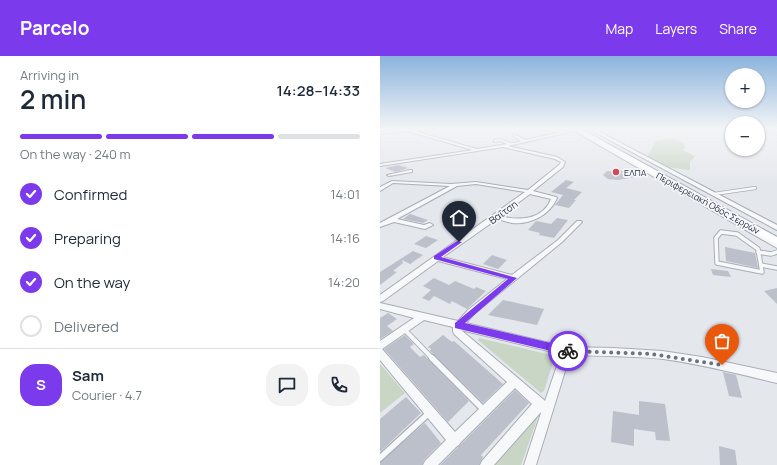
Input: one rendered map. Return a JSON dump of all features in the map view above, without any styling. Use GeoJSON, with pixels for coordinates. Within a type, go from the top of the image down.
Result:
{"type":"FeatureCollection","features":[{"type":"Feature","properties":{"kind":"main road","name":"Περιφερειακή Οδός Σερρών"},"geometry":{"type":"LineString","coordinates":[[609,148],[777,241]]}},
{"type":"Feature","properties":{"kind":"street"},"geometry":{"type":"LineString","coordinates":[[470,148],[477,150]]}},
{"type":"Feature","properties":{"kind":"street"},"geometry":{"type":"LineString","coordinates":[[380,165],[489,148]]}},
{"type":"Feature","properties":{"kind":"street","name":"Βαΐτση"},"geometry":{"type":"LineString","coordinates":[[380,299],[496,217],[530,192],[561,166],[563,162],[532,148]]}},
{"type":"Feature","properties":{"kind":"street"},"geometry":{"type":"LineString","coordinates":[[608,148],[777,246]]}},
{"type":"Feature","properties":{"kind":"street"},"geometry":{"type":"LineString","coordinates":[[627,148],[777,228]]}},
{"type":"Feature","properties":{"kind":"street"},"geometry":{"type":"LineString","coordinates":[[380,168],[389,175],[392,182]]}},
{"type":"Feature","properties":{"kind":"street"},"geometry":{"type":"LineString","coordinates":[[389,175],[410,171]]}},
{"type":"Feature","properties":{"kind":"street"},"geometry":{"type":"LineString","coordinates":[[380,189],[392,182],[457,184],[477,183],[530,192],[552,197],[554,200],[549,208],[533,218],[516,221],[496,217]]}},
{"type":"Feature","properties":{"kind":"street"},"geometry":{"type":"LineString","coordinates":[[380,225],[457,184]]}},
{"type":"Feature","properties":{"kind":"street"},"geometry":{"type":"LineString","coordinates":[[388,221],[404,222],[425,227],[430,225]]}},
{"type":"Feature","properties":{"kind":"street"},"geometry":{"type":"LineString","coordinates":[[544,408],[457,331],[458,325],[471,312],[560,241],[580,222]]}},
{"type":"Feature","properties":{"kind":"street"},"geometry":{"type":"LineString","coordinates":[[436,258],[514,278]]}},
{"type":"Feature","properties":{"kind":"street"},"geometry":{"type":"LineString","coordinates":[[380,306],[567,351],[627,352],[678,358],[722,365],[777,378]]}},
{"type":"Feature","properties":{"kind":"street"},"geometry":{"type":"LineString","coordinates":[[380,346],[423,316]]}},
{"type":"Feature","properties":{"kind":"street"},"geometry":{"type":"LineString","coordinates":[[530,465],[544,408],[567,351]]}},
{"type":"Feature","properties":{"kind":"street"},"geometry":{"type":"LineString","coordinates":[[380,353],[455,441]]}},
{"type":"Feature","properties":{"kind":"street"},"geometry":{"type":"LineString","coordinates":[[429,465],[514,382]]}},
{"type":"Feature","properties":{"kind":"street"},"geometry":{"type":"LineString","coordinates":[[486,465],[544,408]]}},
{"type":"Feature","properties":{"kind":"lane"},"geometry":{"type":"LineString","coordinates":[[714,194],[755,188]]}},
{"type":"Feature","properties":{"kind":"lane"},"geometry":{"type":"LineString","coordinates":[[722,232],[740,235],[757,248],[761,265],[762,271],[758,273],[718,264],[716,262],[716,238],[722,232]]}},
{"type":"Feature","properties":{"kind":"lane"},"geometry":{"type":"LineString","coordinates":[[758,252],[771,254],[777,252]]}},
{"type":"Feature","properties":{"kind":"lane"},"geometry":{"type":"LineString","coordinates":[[761,265],[777,268]]}},
{"type":"Feature","properties":{"kind":"lane"},"geometry":{"type":"LineString","coordinates":[[404,330],[485,410]]}},
{"type":"Feature","properties":{"kind":"lane"},"geometry":{"type":"LineString","coordinates":[[380,458],[430,412]]}},
{"type":"Feature","properties":{"kind":"green space"},"geometry":{"type":"Polygon","coordinates":[[[652,148],[685,148],[682,150],[695,156],[690,162],[690,170],[665,167],[647,157],[652,148]]]}},
{"type":"Feature","properties":{"kind":"green space"},"geometry":{"type":"Polygon","coordinates":[[[479,338],[555,356],[544,391],[541,393],[478,340],[479,338]]]}},
{"type":"Feature","properties":{"kind":"green space"},"geometry":{"type":"Polygon","coordinates":[[[380,364],[405,393],[380,413],[380,364]]]}},
{"type":"Feature","properties":{"kind":"green space"},"geometry":{"type":"Polygon","coordinates":[[[540,411],[521,465],[490,465],[540,411]]]}},
{"type":"Feature","properties":{"kind":"building"},"geometry":{"type":"Polygon","coordinates":[[[398,165],[408,168],[396,172],[385,168],[398,165]]]}},
{"type":"Feature","properties":{"kind":"building","name":"ΕΛΠΑ"},"geometry":{"type":"Polygon","coordinates":[[[607,171],[624,171],[621,174],[636,175],[636,177],[618,180],[608,179],[603,175],[607,171]]]}},
{"type":"Feature","properties":{"kind":"building"},"geometry":{"type":"Polygon","coordinates":[[[566,180],[574,182],[566,188],[582,192],[569,208],[555,205],[563,195],[551,192],[566,180]]]}},
{"type":"Feature","properties":{"kind":"building"},"geometry":{"type":"Polygon","coordinates":[[[410,214],[428,220],[423,223],[403,219],[410,214]]]}},
{"type":"Feature","properties":{"kind":"building"},"geometry":{"type":"Polygon","coordinates":[[[557,218],[568,220],[554,238],[539,235],[540,233],[528,230],[536,221],[551,224],[557,218]]]}},
{"type":"Feature","properties":{"kind":"building"},"geometry":{"type":"Polygon","coordinates":[[[426,236],[438,240],[426,248],[414,244],[426,236]]]}},
{"type":"Feature","properties":{"kind":"building"},"geometry":{"type":"Polygon","coordinates":[[[725,247],[755,253],[758,268],[726,261],[725,247]]]}},
{"type":"Feature","properties":{"kind":"building"},"geometry":{"type":"Polygon","coordinates":[[[413,251],[423,255],[410,264],[402,260],[403,263],[393,271],[397,272],[380,285],[380,272],[413,251]]]}},
{"type":"Feature","properties":{"kind":"building"},"geometry":{"type":"Polygon","coordinates":[[[492,255],[507,260],[498,269],[483,264],[492,255]]]}},
{"type":"Feature","properties":{"kind":"building"},"geometry":{"type":"Polygon","coordinates":[[[711,269],[728,271],[731,277],[713,275],[711,269]]]}},
{"type":"Feature","properties":{"kind":"building"},"geometry":{"type":"Polygon","coordinates":[[[434,278],[449,285],[455,281],[474,289],[476,287],[486,291],[467,309],[452,301],[450,304],[434,296],[429,301],[422,298],[431,290],[423,286],[434,278]]]}},
{"type":"Feature","properties":{"kind":"building"},"geometry":{"type":"Polygon","coordinates":[[[777,288],[777,304],[764,291],[777,288]]]}},
{"type":"Feature","properties":{"kind":"building"},"geometry":{"type":"Polygon","coordinates":[[[503,300],[544,309],[537,325],[488,315],[503,300]]]}},
{"type":"Feature","properties":{"kind":"building"},"geometry":{"type":"Polygon","coordinates":[[[388,313],[397,319],[387,326],[393,331],[380,339],[380,318],[388,313]]]}},
{"type":"Feature","properties":{"kind":"building"},"geometry":{"type":"Polygon","coordinates":[[[405,335],[414,344],[410,347],[420,357],[424,355],[469,401],[448,422],[384,349],[405,335]]]}},
{"type":"Feature","properties":{"kind":"building"},"geometry":{"type":"Polygon","coordinates":[[[443,335],[452,342],[454,341],[503,384],[483,403],[430,351],[431,349],[428,347],[443,335]]]}},
{"type":"Feature","properties":{"kind":"building"},"geometry":{"type":"Polygon","coordinates":[[[723,372],[736,375],[742,398],[729,396],[723,372]]]}},
{"type":"Feature","properties":{"kind":"building"},"geometry":{"type":"Polygon","coordinates":[[[515,390],[529,403],[481,455],[483,457],[479,465],[440,465],[515,390]]]}},
{"type":"Feature","properties":{"kind":"building"},"geometry":{"type":"Polygon","coordinates":[[[406,397],[421,413],[380,452],[380,419],[406,397]]]}},
{"type":"Feature","properties":{"kind":"building"},"geometry":{"type":"Polygon","coordinates":[[[639,401],[665,404],[670,441],[656,440],[655,432],[634,429],[634,446],[611,442],[613,411],[639,415],[639,401]]]}},
{"type":"Feature","properties":{"kind":"building"},"geometry":{"type":"Polygon","coordinates":[[[425,423],[441,443],[424,460],[422,465],[380,465],[380,462],[425,423]]]}},
{"type":"Feature","properties":{"kind":"building"},"geometry":{"type":"Polygon","coordinates":[[[719,446],[735,450],[737,465],[720,465],[719,446]]]}},
{"type":"Feature","properties":{"kind":"way so far"},"geometry":{"type":"LineString","coordinates":[[568,351],[651,354],[722,365]]}},
{"type":"Feature","properties":{"kind":"place","name":"ΕΛΠΑ"},"geometry":{"type":"Point","coordinates":[616,172]}},
{"type":"Feature","properties":{"kind":"route"},"geometry":{"type":"LineString","coordinates":[[459,242],[436,258],[514,278],[465,317],[458,325],[568,351]]}}]}
